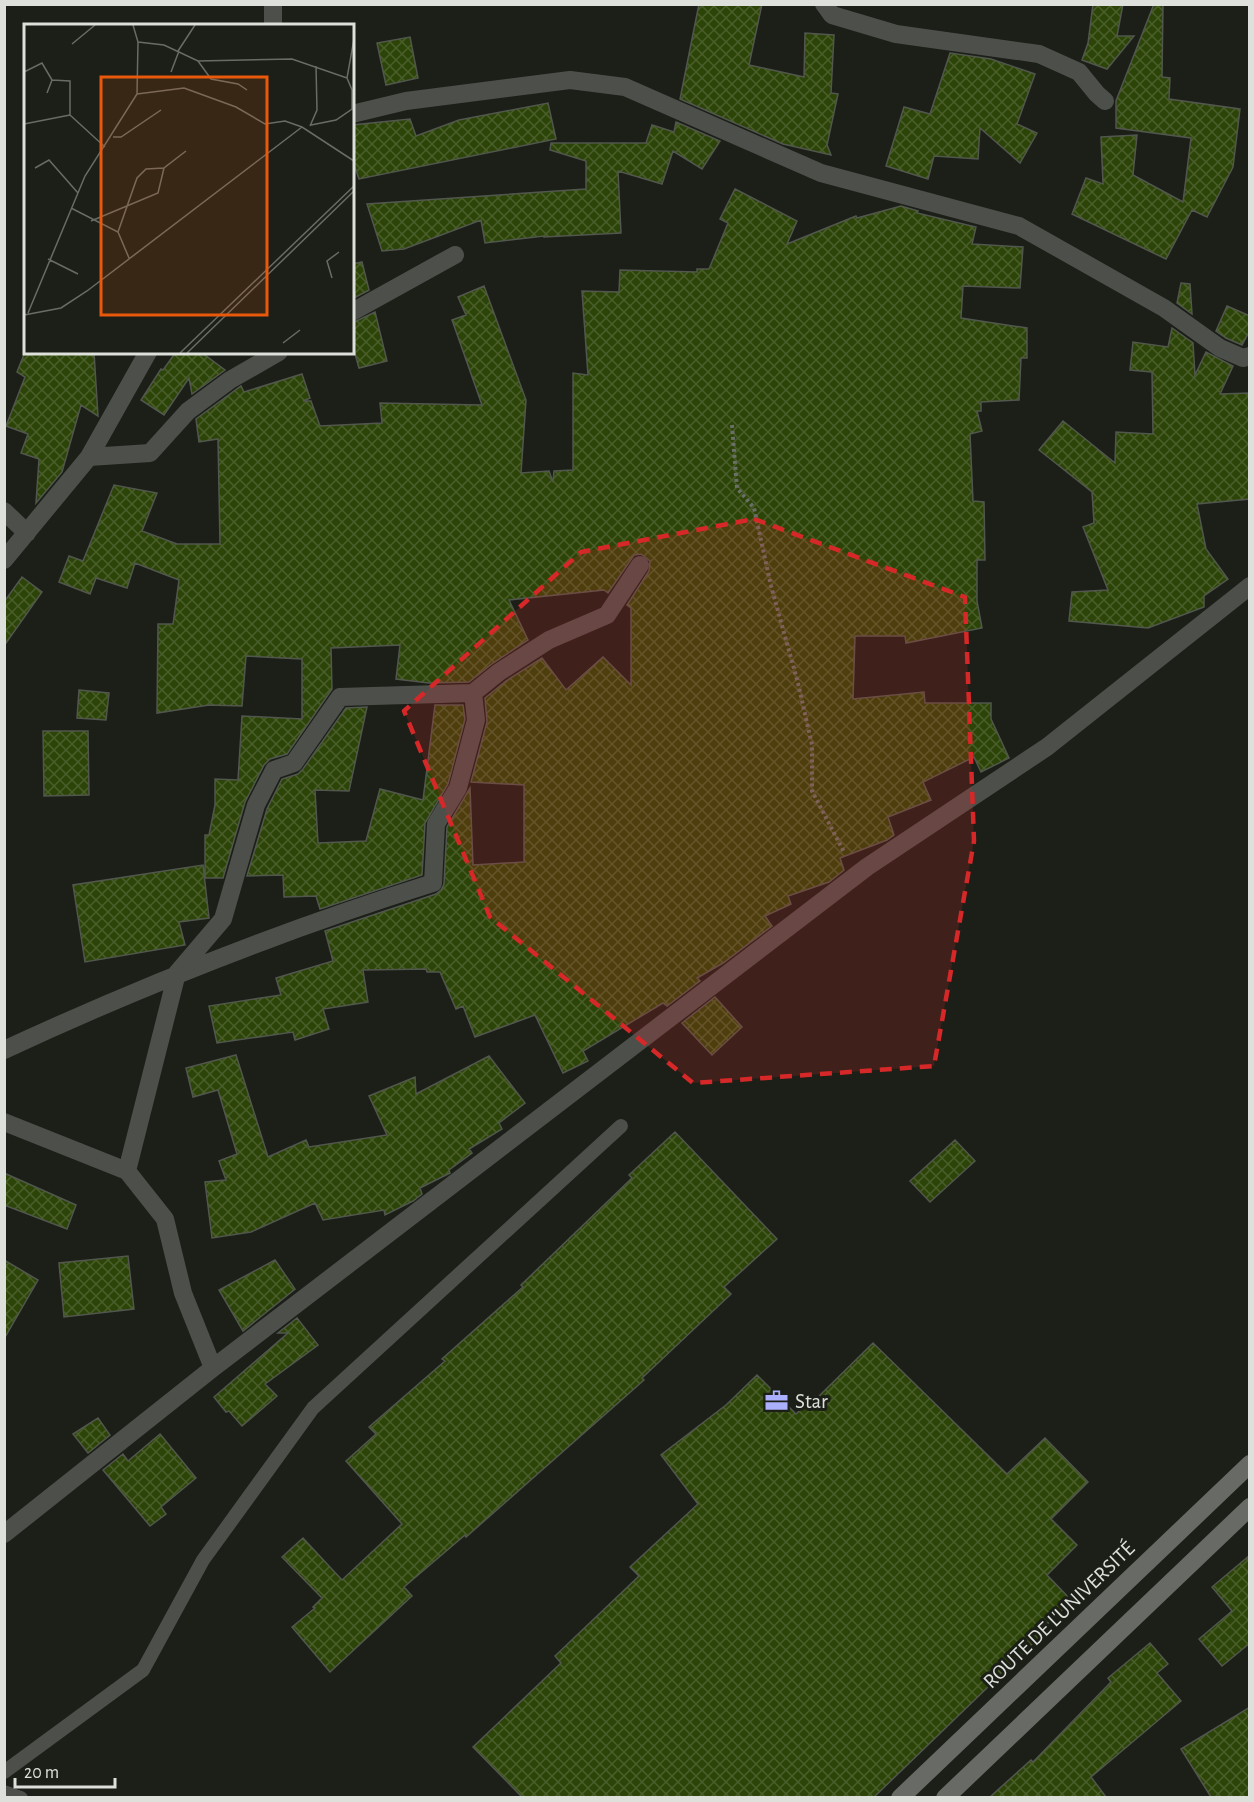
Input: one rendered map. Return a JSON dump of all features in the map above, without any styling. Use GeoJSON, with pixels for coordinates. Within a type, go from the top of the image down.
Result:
{"type":"FeatureCollection","features":[{"type":"Feature","properties":{"kind":"main road","name":"ROUTE DE L'UNIVERSITÉ"},"geometry":{"type":"LineString","coordinates":[[900,1797],[1250,1464]]}},
{"type":"Feature","properties":{"kind":"main road"},"geometry":{"type":"LineString","coordinates":[[945,1797],[1250,1507]]}},
{"type":"Feature","properties":{"kind":"street"},"geometry":{"type":"LineString","coordinates":[[273,4],[273,24]]}},
{"type":"Feature","properties":{"kind":"street"},"geometry":{"type":"LineString","coordinates":[[824,4],[832,15],[896,34],[1039,54],[1079,72],[1105,101]]}},
{"type":"Feature","properties":{"kind":"street"},"geometry":{"type":"LineString","coordinates":[[354,114],[406,101],[570,80],[625,87],[820,173],[1019,226],[1164,308],[1220,348],[1243,358],[1250,356]]}},
{"type":"Feature","properties":{"kind":"street"},"geometry":{"type":"LineString","coordinates":[[354,311],[455,255]]}},
{"type":"Feature","properties":{"kind":"street"},"geometry":{"type":"LineString","coordinates":[[4,560],[89,457],[147,354]]}},
{"type":"Feature","properties":{"kind":"street"},"geometry":{"type":"LineString","coordinates":[[89,457],[150,453],[188,411],[230,380],[276,354]]}},
{"type":"Feature","properties":{"kind":"street"},"geometry":{"type":"LineString","coordinates":[[4,511],[27,533]]}},
{"type":"Feature","properties":{"kind":"street"},"geometry":{"type":"LineString","coordinates":[[127,1171],[177,973],[223,919],[256,806],[274,770],[294,763],[340,697],[473,693],[499,672],[549,640],[607,615],[640,565]]}},
{"type":"Feature","properties":{"kind":"street"},"geometry":{"type":"LineString","coordinates":[[4,1534],[213,1368],[857,876],[1047,747],[1250,586]]}},
{"type":"Feature","properties":{"kind":"street"},"geometry":{"type":"LineString","coordinates":[[4,1050],[177,973],[366,904],[433,883],[436,824],[458,788],[476,720],[473,693]]}},
{"type":"Feature","properties":{"kind":"street"},"geometry":{"type":"LineString","coordinates":[[4,1122],[127,1171],[165,1219],[183,1293],[213,1368]]}},
{"type":"Feature","properties":{"kind":"lane"},"geometry":{"type":"LineString","coordinates":[[4,1772],[143,1670],[203,1560],[313,1408],[621,1126]]}},
{"type":"Feature","properties":{"kind":"lane"},"geometry":{"type":"LineString","coordinates":[[4,1792],[21,1797]]}},
{"type":"Feature","properties":{"kind":"path"},"geometry":{"type":"LineString","coordinates":[[732,425],[737,488],[754,508],[812,745],[812,791],[857,876]]}},
{"type":"Feature","properties":{"kind":"highlighted area"},"geometry":{"type":"Polygon","coordinates":[[[754,519],[965,597],[974,841],[934,1066],[693,1083],[490,917],[404,711],[581,552],[754,519]]]}},
{"type":"Feature","properties":{"kind":"building"},"geometry":{"type":"Polygon","coordinates":[[[699,4],[762,4],[749,65],[804,77],[805,33],[834,35],[831,93],[838,94],[827,145],[831,155],[783,144],[680,99],[699,4]]]}},
{"type":"Feature","properties":{"kind":"building"},"geometry":{"type":"Polygon","coordinates":[[[1093,4],[1123,4],[1117,36],[1134,36],[1107,69],[1082,60],[1088,43],[1093,4]]]}},
{"type":"Feature","properties":{"kind":"building"},"geometry":{"type":"Polygon","coordinates":[[[1154,4],[1163,4],[1162,77],[1170,78],[1169,99],[1240,109],[1233,167],[1207,217],[1192,210],[1166,259],[1072,214],[1086,178],[1103,184],[1101,137],[1137,135],[1133,175],[1183,202],[1191,138],[1116,128],[1116,101],[1154,4]]]}},
{"type":"Feature","properties":{"kind":"building"},"geometry":{"type":"Polygon","coordinates":[[[410,37],[418,78],[386,85],[377,43],[410,37]]]}},
{"type":"Feature","properties":{"kind":"building"},"geometry":{"type":"Polygon","coordinates":[[[950,53],[991,59],[1035,74],[1017,124],[1037,133],[1020,163],[980,128],[978,159],[934,156],[928,179],[886,166],[904,107],[930,114],[950,53]]]}},
{"type":"Feature","properties":{"kind":"building"},"geometry":{"type":"Polygon","coordinates":[[[548,103],[556,139],[359,179],[354,165],[354,125],[410,119],[416,136],[459,120],[548,103]]]}},
{"type":"Feature","properties":{"kind":"building"},"geometry":{"type":"Polygon","coordinates":[[[676,122],[720,141],[702,169],[673,151],[662,184],[618,171],[621,233],[544,236],[485,243],[481,220],[404,249],[382,251],[367,204],[586,189],[586,161],[550,150],[551,143],[646,143],[652,125],[674,132],[676,122]]]}},
{"type":"Feature","properties":{"kind":"building"},"geometry":{"type":"Polygon","coordinates":[[[735,189],[797,221],[787,244],[856,216],[857,218],[901,206],[918,211],[917,213],[976,227],[972,244],[1023,247],[1020,288],[963,286],[961,318],[1027,328],[1027,358],[1021,358],[1019,400],[981,402],[981,411],[977,411],[982,431],[970,434],[973,501],[984,502],[985,560],[977,560],[977,601],[982,628],[906,643],[905,636],[855,636],[853,699],[924,692],[925,703],[991,703],[991,719],[1009,758],[981,772],[974,757],[923,782],[931,800],[888,817],[894,835],[887,840],[840,858],[844,870],[829,882],[788,896],[791,904],[765,916],[772,926],[723,963],[697,978],[700,981],[667,1006],[663,1003],[583,1051],[588,1061],[563,1073],[535,1015],[475,1037],[463,1006],[456,1009],[440,972],[427,972],[426,969],[363,970],[368,1002],[323,1009],[329,1029],[295,1040],[293,1032],[217,1043],[209,1006],[281,995],[276,978],[333,961],[325,931],[436,894],[441,890],[444,884],[447,827],[470,788],[473,865],[524,862],[524,785],[471,782],[487,722],[485,698],[506,681],[542,658],[566,690],[603,657],[631,685],[631,608],[627,605],[649,571],[650,561],[641,554],[634,555],[608,593],[604,590],[509,600],[528,640],[469,682],[429,683],[396,679],[400,645],[331,648],[332,689],[287,754],[270,759],[264,765],[245,802],[223,878],[205,878],[205,835],[209,835],[215,805],[215,779],[238,780],[242,716],[302,719],[302,659],[246,656],[242,706],[209,705],[157,713],[158,624],[173,624],[179,580],[135,563],[127,588],[96,578],[90,594],[59,582],[69,556],[83,561],[114,485],[157,493],[142,531],[177,544],[220,544],[218,439],[199,442],[196,419],[241,386],[244,392],[302,374],[310,398],[303,401],[311,401],[320,426],[382,423],[380,403],[482,405],[452,320],[466,315],[458,297],[484,286],[526,400],[521,473],[549,471],[553,482],[554,471],[573,470],[573,373],[588,375],[582,291],[619,292],[620,270],[697,272],[697,269],[709,269],[728,223],[720,219],[735,189]]]}},
{"type":"Feature","properties":{"kind":"building"},"geometry":{"type":"Polygon","coordinates":[[[362,262],[369,290],[354,298],[354,264],[362,262]]]}},
{"type":"Feature","properties":{"kind":"building"},"geometry":{"type":"Polygon","coordinates":[[[1181,283],[1190,284],[1192,314],[1177,303],[1181,283]]]}},
{"type":"Feature","properties":{"kind":"building"},"geometry":{"type":"Polygon","coordinates":[[[1227,306],[1250,316],[1250,330],[1242,345],[1216,331],[1227,306]]]}},
{"type":"Feature","properties":{"kind":"building"},"geometry":{"type":"Polygon","coordinates":[[[375,312],[387,361],[359,368],[354,350],[354,322],[375,312]]]}},
{"type":"Feature","properties":{"kind":"building"},"geometry":{"type":"Polygon","coordinates":[[[1172,328],[1193,343],[1195,375],[1206,352],[1233,366],[1220,394],[1250,393],[1250,499],[1197,504],[1206,549],[1228,579],[1204,596],[1204,607],[1148,628],[1069,621],[1072,592],[1108,590],[1083,527],[1094,523],[1092,492],[1039,450],[1063,421],[1115,463],[1116,432],[1153,434],[1152,372],[1130,370],[1133,342],[1168,347],[1172,328]]]}},
{"type":"Feature","properties":{"kind":"building"},"geometry":{"type":"Polygon","coordinates":[[[24,354],[94,354],[98,416],[81,405],[62,472],[36,503],[39,459],[21,453],[28,434],[6,426],[25,377],[17,372],[24,354]]]}},
{"type":"Feature","properties":{"kind":"building"},"geometry":{"type":"Polygon","coordinates":[[[175,354],[206,354],[225,370],[192,394],[189,378],[164,415],[141,400],[161,369],[163,370],[175,354]]]}},
{"type":"Feature","properties":{"kind":"building"},"geometry":{"type":"Polygon","coordinates":[[[22,577],[42,592],[4,646],[4,602],[22,577]]]}},
{"type":"Feature","properties":{"kind":"building"},"geometry":{"type":"Polygon","coordinates":[[[79,690],[109,693],[106,720],[77,718],[79,690]]]}},
{"type":"Feature","properties":{"kind":"building"},"geometry":{"type":"Polygon","coordinates":[[[435,705],[463,705],[465,719],[448,784],[425,823],[422,875],[320,909],[316,896],[284,897],[283,875],[247,876],[267,809],[282,779],[298,774],[303,769],[346,708],[367,707],[349,791],[315,790],[318,843],[366,841],[380,789],[423,800],[435,705]]]}},
{"type":"Feature","properties":{"kind":"building"},"geometry":{"type":"Polygon","coordinates":[[[43,731],[88,731],[89,795],[44,796],[43,731]]]}},
{"type":"Feature","properties":{"kind":"building"},"geometry":{"type":"Polygon","coordinates":[[[203,865],[209,918],[179,922],[185,945],[85,962],[73,885],[203,865]]]}},
{"type":"Feature","properties":{"kind":"building"},"geometry":{"type":"Polygon","coordinates":[[[715,997],[742,1027],[712,1055],[682,1023],[715,997]]]}},
{"type":"Feature","properties":{"kind":"building"},"geometry":{"type":"Polygon","coordinates":[[[236,1055],[268,1157],[306,1140],[309,1147],[387,1135],[369,1096],[415,1077],[416,1094],[489,1056],[525,1103],[499,1123],[502,1129],[469,1149],[472,1153],[449,1170],[450,1173],[420,1188],[422,1194],[413,1201],[385,1215],[384,1210],[323,1220],[315,1203],[251,1232],[212,1238],[205,1182],[226,1180],[219,1161],[237,1154],[218,1090],[193,1097],[186,1068],[236,1055]]]}},
{"type":"Feature","properties":{"kind":"building"},"geometry":{"type":"Polygon","coordinates":[[[675,1132],[777,1239],[724,1287],[731,1294],[642,1378],[644,1380],[466,1537],[465,1535],[404,1587],[412,1596],[330,1672],[292,1627],[315,1608],[313,1607],[322,1598],[282,1557],[303,1538],[342,1580],[402,1524],[346,1461],[376,1434],[369,1427],[445,1361],[442,1359],[523,1287],[521,1285],[632,1178],[629,1175],[675,1132]]]}},
{"type":"Feature","properties":{"kind":"building"},"geometry":{"type":"Polygon","coordinates":[[[955,1140],[975,1161],[930,1202],[910,1181],[955,1140]]]}},
{"type":"Feature","properties":{"kind":"building"},"geometry":{"type":"Polygon","coordinates":[[[4,1173],[76,1205],[67,1229],[4,1205],[4,1173]]]}},
{"type":"Feature","properties":{"kind":"building"},"geometry":{"type":"Polygon","coordinates":[[[128,1256],[134,1309],[64,1317],[59,1263],[128,1256]]]}},
{"type":"Feature","properties":{"kind":"building"},"geometry":{"type":"Polygon","coordinates":[[[4,1260],[38,1280],[4,1339],[4,1260]]]}},
{"type":"Feature","properties":{"kind":"building"},"geometry":{"type":"Polygon","coordinates":[[[275,1260],[295,1289],[243,1331],[219,1290],[275,1260]]]}},
{"type":"Feature","properties":{"kind":"building"},"geometry":{"type":"Polygon","coordinates":[[[297,1318],[318,1345],[265,1384],[277,1396],[242,1426],[214,1397],[288,1333],[278,1333],[297,1318]]]}},
{"type":"Feature","properties":{"kind":"building"},"geometry":{"type":"Polygon","coordinates":[[[873,1343],[1007,1474],[1045,1438],[1088,1482],[1051,1519],[1077,1545],[1047,1575],[1072,1601],[1043,1628],[1046,1631],[874,1797],[522,1797],[473,1747],[561,1663],[555,1656],[639,1576],[630,1567],[698,1504],[661,1455],[726,1405],[757,1375],[796,1414],[815,1396],[817,1398],[873,1343]]]}},
{"type":"Feature","properties":{"kind":"building"},"geometry":{"type":"Polygon","coordinates":[[[98,1418],[110,1435],[88,1453],[73,1434],[98,1418]]]}},
{"type":"Feature","properties":{"kind":"building"},"geometry":{"type":"Polygon","coordinates":[[[160,1434],[196,1478],[161,1507],[166,1514],[150,1526],[103,1470],[123,1454],[128,1461],[160,1434]]]}},
{"type":"Feature","properties":{"kind":"building"},"geometry":{"type":"Polygon","coordinates":[[[1250,1555],[1250,1643],[1222,1666],[1199,1639],[1232,1611],[1212,1587],[1250,1555]]]}},
{"type":"Feature","properties":{"kind":"building"},"geometry":{"type":"Polygon","coordinates":[[[1150,1643],[1168,1664],[1157,1673],[1181,1701],[1091,1777],[1106,1797],[990,1797],[1031,1760],[1033,1762],[1111,1682],[1108,1678],[1150,1643]]]}},
{"type":"Feature","properties":{"kind":"building"},"geometry":{"type":"Polygon","coordinates":[[[1250,1707],[1250,1797],[1211,1797],[1181,1749],[1250,1707]]]}},
{"type":"Feature","properties":{"kind":"place","name":"Star"},"geometry":{"type":"Point","coordinates":[777,1401]}}]}
